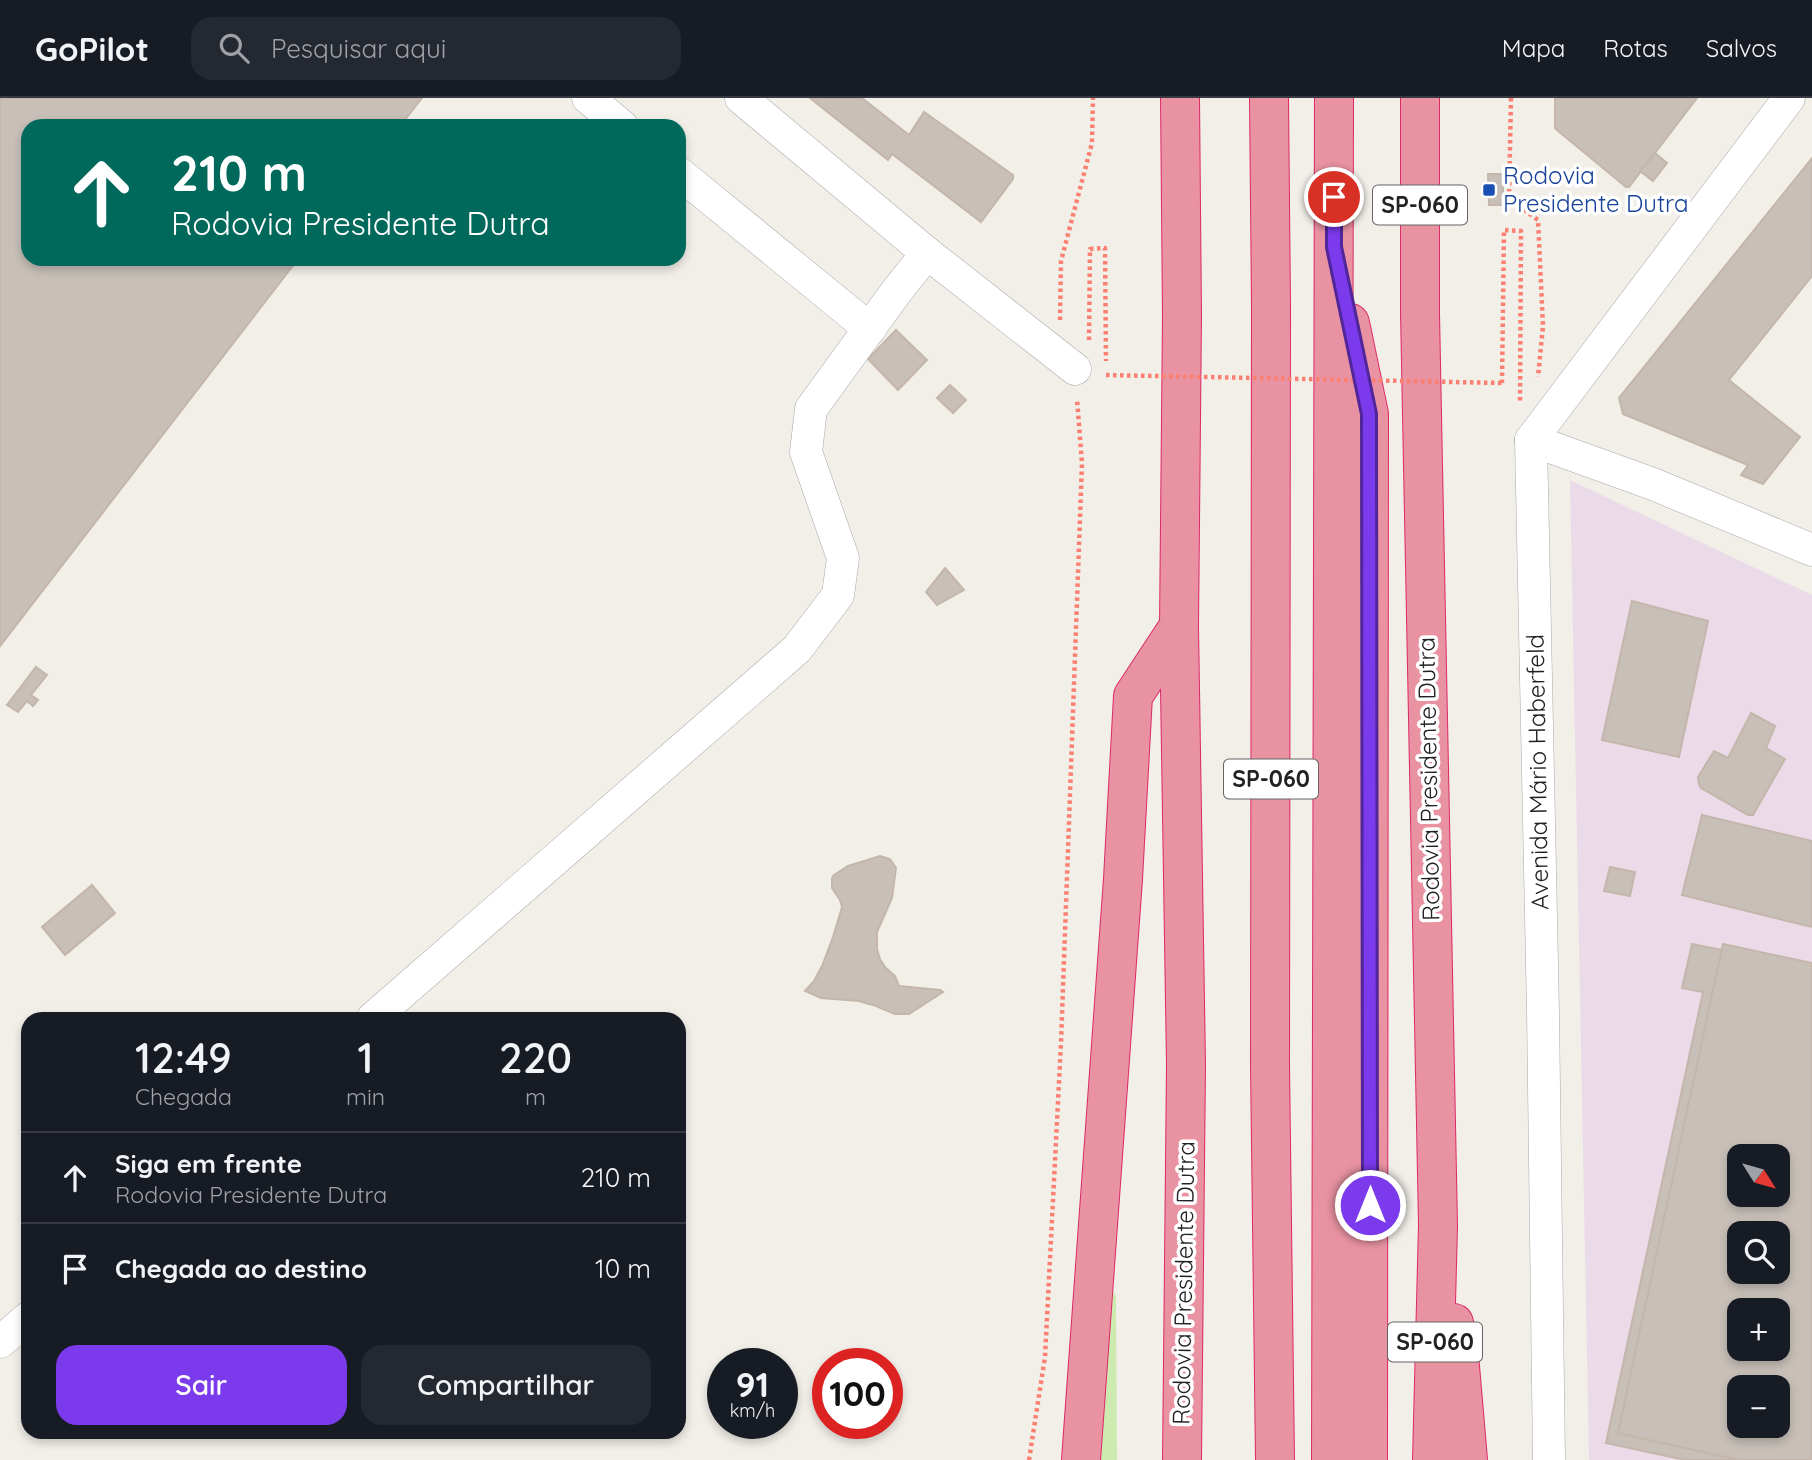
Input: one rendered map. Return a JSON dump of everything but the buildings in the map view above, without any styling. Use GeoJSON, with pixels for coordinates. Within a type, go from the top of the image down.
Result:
{"type":"FeatureCollection","features":[{"type":"Feature","properties":{"kind":"highway","name":"Rodovia Presidente Dutra"},"geometry":{"type":"LineString","coordinates":[[1180,98],[1182,316],[1179,626],[1186,1065],[1182,1460]]}},
{"type":"Feature","properties":{"kind":"highway","name":"SP-060"},"geometry":{"type":"LineString","coordinates":[[1269,98],[1270,1065],[1275,1460]]}},
{"type":"Feature","properties":{"kind":"highway","name":"SP-060"},"geometry":{"type":"LineString","coordinates":[[1331,1460],[1334,98]]}},
{"type":"Feature","properties":{"kind":"highway","name":"Rodovia Presidente Dutra"},"geometry":{"type":"LineString","coordinates":[[1420,98],[1420,313],[1438,1224],[1432,1460]]}},
{"type":"Feature","properties":{"kind":"highway"},"geometry":{"type":"LineString","coordinates":[[1334,247],[1369,414],[1368,1460]]}},
{"type":"Feature","properties":{"kind":"highway"},"geometry":{"type":"LineString","coordinates":[[1081,1460],[1133,696],[1179,626]]}},
{"type":"Feature","properties":{"kind":"highway"},"geometry":{"type":"LineString","coordinates":[[1438,1224],[1458,1343],[1468,1460]]}},
{"type":"Feature","properties":{"kind":"street"},"geometry":{"type":"LineString","coordinates":[[588,98],[614,119]]}},
{"type":"Feature","properties":{"kind":"street"},"geometry":{"type":"LineString","coordinates":[[741,98],[927,253],[1082,359]]}},
{"type":"Feature","properties":{"kind":"street"},"geometry":{"type":"LineString","coordinates":[[1789,98],[1526,426],[1653,484],[1812,550]]}},
{"type":"Feature","properties":{"kind":"street"},"geometry":{"type":"LineString","coordinates":[[686,179],[870,330]]}},
{"type":"Feature","properties":{"kind":"street"},"geometry":{"type":"LineString","coordinates":[[380,1012],[797,649],[838,595],[842,558],[806,452],[811,409],[927,253]]}},
{"type":"Feature","properties":{"kind":"street","name":"Avenida Mário Haberfeld"},"geometry":{"type":"LineString","coordinates":[[1526,426],[1543,1026],[1549,1460]]}},
{"type":"Feature","properties":{"kind":"street"},"geometry":{"type":"LineString","coordinates":[[0,1342],[21,1324]]}},
{"type":"Feature","properties":{"kind":"path"},"geometry":{"type":"LineString","coordinates":[[1082,359],[1060,328],[1061,261],[1092,143],[1093,98]]}},
{"type":"Feature","properties":{"kind":"path"},"geometry":{"type":"LineString","coordinates":[[1511,98],[1509,199],[1538,220],[1543,326],[1537,389]]}},
{"type":"Feature","properties":{"kind":"path"},"geometry":{"type":"LineString","coordinates":[[1029,1460],[1045,1357],[1061,1043],[1082,463],[1082,359],[1090,248],[1105,248],[1106,376],[1502,383],[1504,230],[1521,231],[1526,426]]}},
{"type":"Feature","properties":{"kind":"shaded area"},"geometry":{"type":"Polygon","coordinates":[[[1570,480],[1812,595],[1812,1460],[1589,1460],[1570,480]]]}},
{"type":"Feature","properties":{"kind":"green space"},"geometry":{"type":"Polygon","coordinates":[[[1109,1286],[1116,1296],[1117,1460],[1096,1460],[1109,1286]]]}},
{"type":"Feature","properties":{"kind":"place","name":"Rodovia Presidente Dutra"},"geometry":{"type":"Point","coordinates":[1489,190]}},
{"type":"Feature","properties":{"kind":"route"},"geometry":{"type":"LineString","coordinates":[[1334,197],[1334,247],[1369,414],[1370,1205]]}}]}
